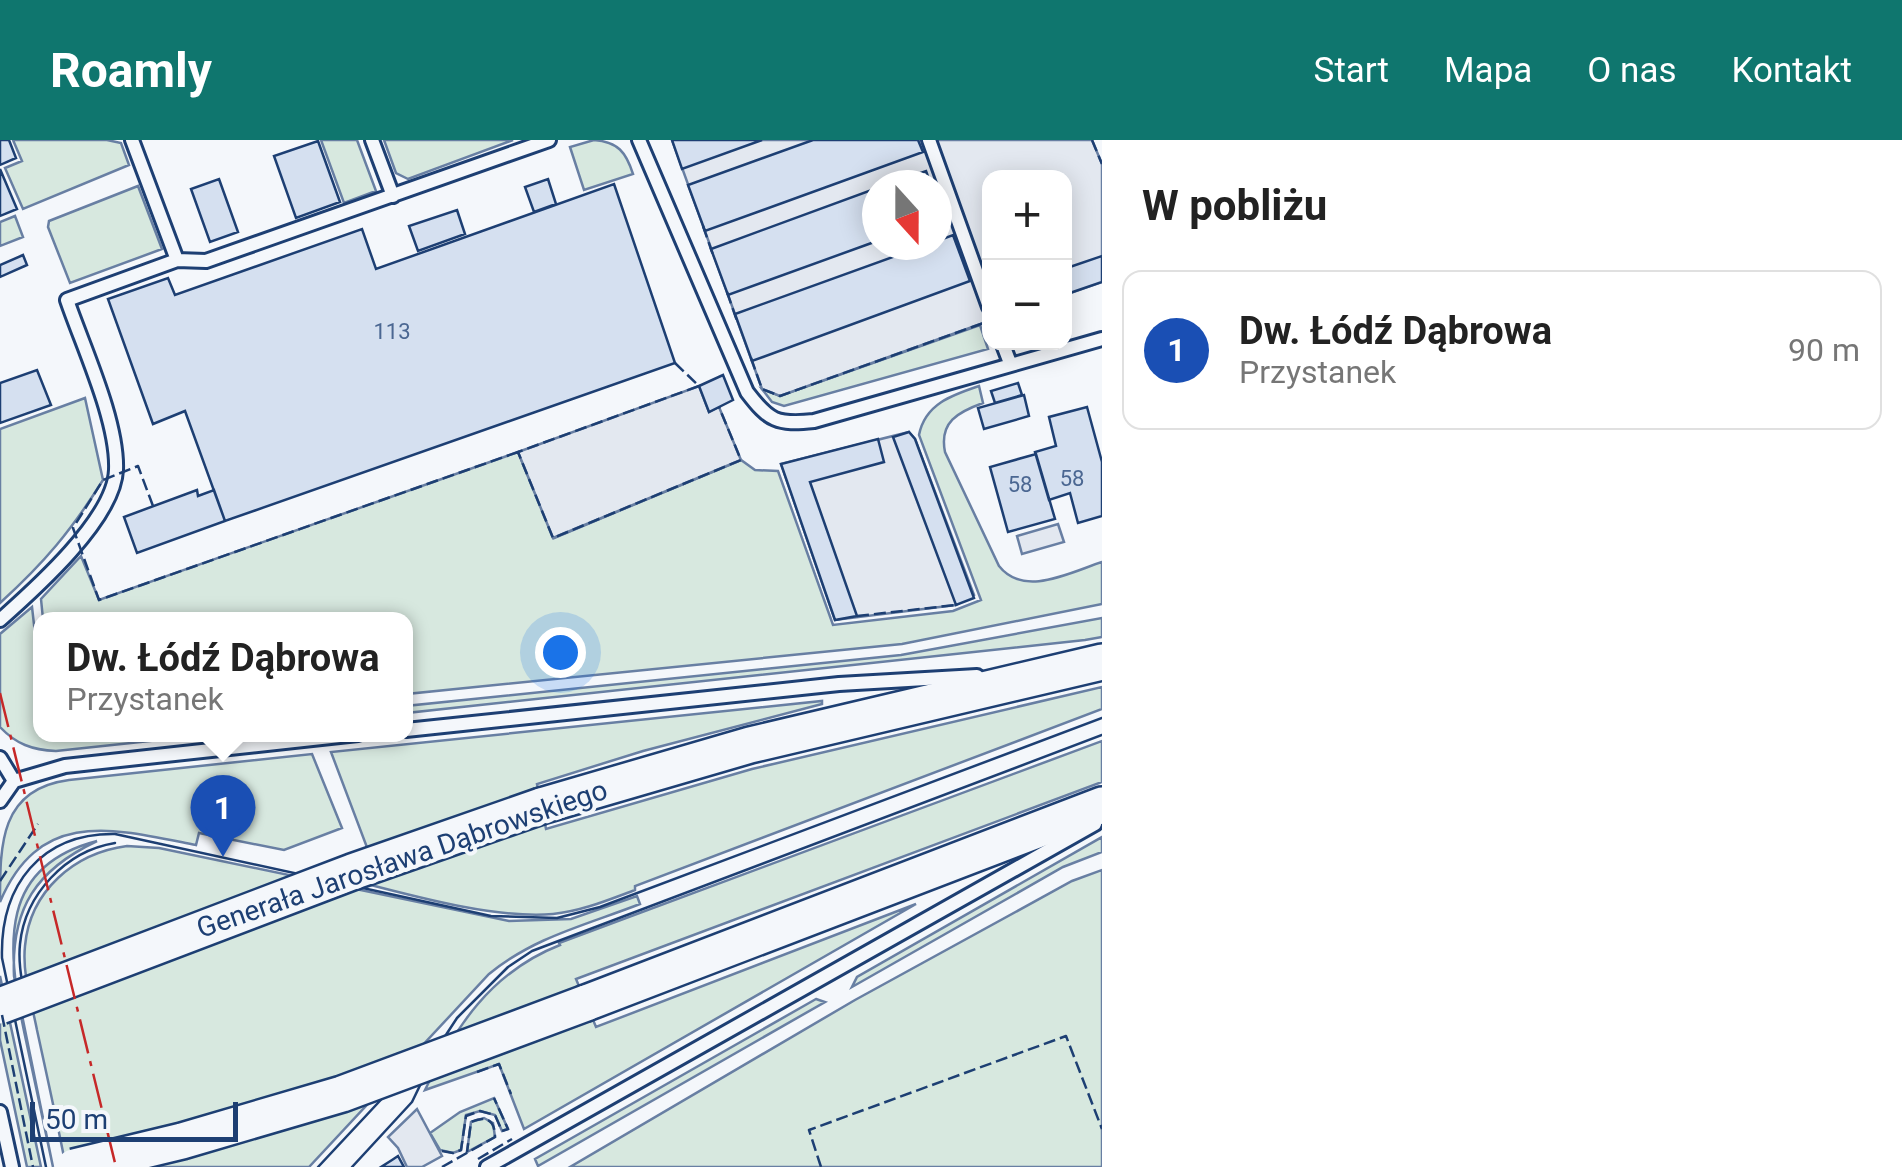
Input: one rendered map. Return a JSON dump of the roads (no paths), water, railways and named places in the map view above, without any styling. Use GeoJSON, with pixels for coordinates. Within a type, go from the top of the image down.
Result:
{"type":"FeatureCollection","features":[{"type":"Feature","properties":{"kind":"main road","name":"Generała Jarosława Dąbrowskiego"},"geometry":{"type":"LineString","coordinates":[[0,1006],[352,872],[541,806],[750,745],[1102,662]]}},
{"type":"Feature","properties":{"kind":"main road"},"geometry":{"type":"LineString","coordinates":[[74,1167],[342,1094],[1102,805]]}},
{"type":"Feature","properties":{"kind":"lane"},"geometry":{"type":"LineString","coordinates":[[132,140],[177,260]]}},
{"type":"Feature","properties":{"kind":"lane"},"geometry":{"type":"LineString","coordinates":[[372,140],[393,196]]}},
{"type":"Feature","properties":{"kind":"lane"},"geometry":{"type":"LineString","coordinates":[[0,620],[65,558],[99,515],[116,473],[113,434],[66,300],[177,260],[206,262],[549,140]]}},
{"type":"Feature","properties":{"kind":"lane"},"geometry":{"type":"LineString","coordinates":[[639,140],[747,392],[762,412],[784,425],[814,421],[1102,339]]}},
{"type":"Feature","properties":{"kind":"lane"},"geometry":{"type":"LineString","coordinates":[[928,140],[982,286]]}},
{"type":"Feature","properties":{"kind":"lane"},"geometry":{"type":"LineString","coordinates":[[1005,350],[1010,363]]}},
{"type":"Feature","properties":{"kind":"lane"},"geometry":{"type":"LineString","coordinates":[[413,729],[839,684],[1064,671]]}},
{"type":"Feature","properties":{"kind":"lane"},"geometry":{"type":"LineString","coordinates":[[0,801],[14,781],[66,766],[285,742]]}},
{"type":"Feature","properties":{"kind":"lane"},"geometry":{"type":"LineString","coordinates":[[0,758],[14,781]]}},
{"type":"Feature","properties":{"kind":"lane"},"geometry":{"type":"LineString","coordinates":[[487,1167],[1102,820]]}},
{"type":"Feature","properties":{"kind":"lane"},"geometry":{"type":"LineString","coordinates":[[0,1112],[12,1167]]}},
{"type":"Feature","properties":{"kind":"tram line"},"geometry":{"type":"LineString","coordinates":[[46,1167],[2,958],[3,932],[17,886],[30,868],[66,843],[115,834],[491,916],[557,918],[600,907],[1102,718]]}},
{"type":"Feature","properties":{"kind":"tram line"},"geometry":{"type":"LineString","coordinates":[[352,1167],[412,1102],[457,1018],[508,967],[532,951],[1102,735]]}},
{"type":"Feature","properties":{"kind":"tram line"},"geometry":{"type":"LineString","coordinates":[[25,999],[20,951],[24,926],[39,892],[80,855],[115,843]]}},
{"type":"Feature","properties":{"kind":"tram line"},"geometry":{"type":"LineString","coordinates":[[318,1167],[434,1043]]}},
{"type":"Feature","properties":{"kind":"place","name":"Dw. Łódź Dąbrowa"},"geometry":{"type":"Point","coordinates":[223,857]}}]}
